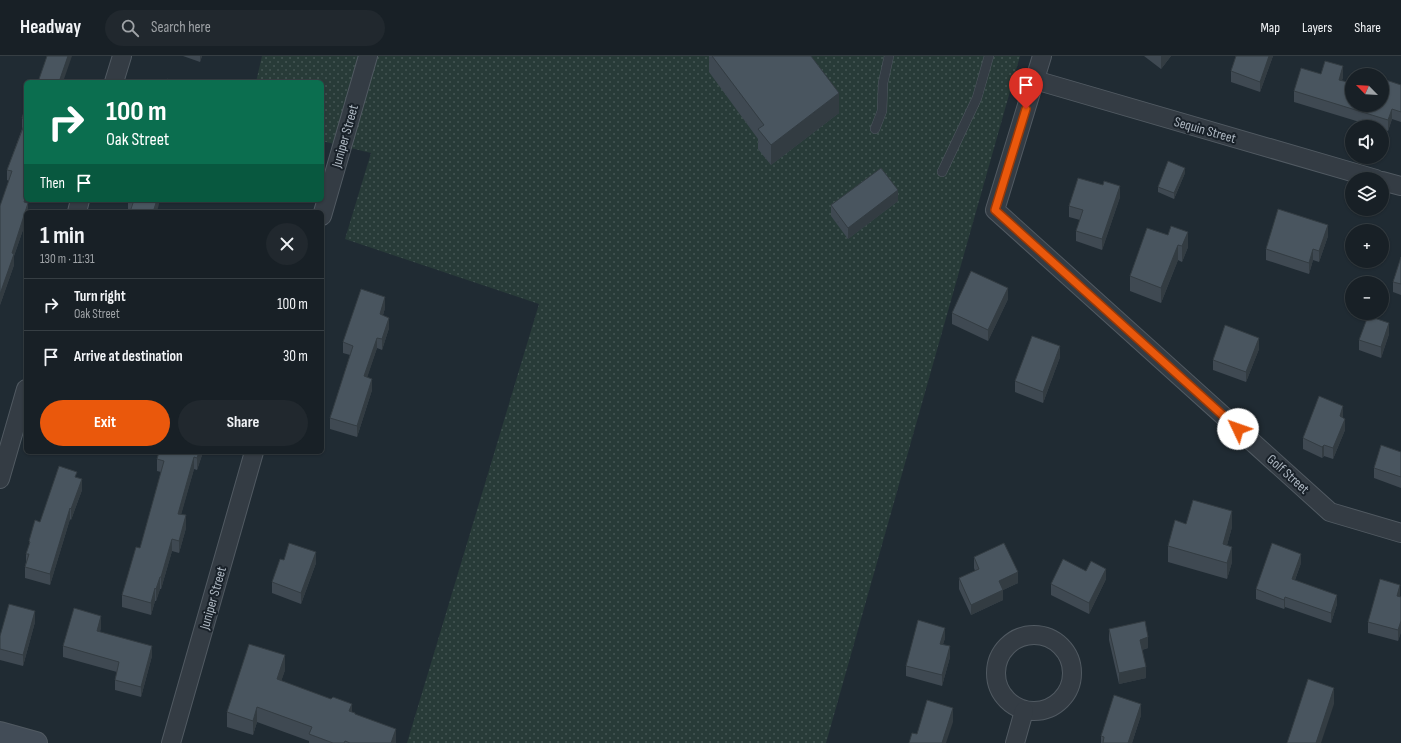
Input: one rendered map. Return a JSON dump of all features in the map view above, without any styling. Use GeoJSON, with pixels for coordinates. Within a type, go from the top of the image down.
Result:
{"type":"FeatureCollection","features":[{"type":"Feature","properties":{"kind":"street"},"geometry":{"type":"LineString","coordinates":[[115,80],[122,56]]}},
{"type":"Feature","properties":{"kind":"street","name":"Juniper Street"},"geometry":{"type":"LineString","coordinates":[[324,210],[368,56]]}},
{"type":"Feature","properties":{"kind":"street"},"geometry":{"type":"LineString","coordinates":[[1035,80],[1042,56]]}},
{"type":"Feature","properties":{"kind":"street","name":"Sequin Street"},"geometry":{"type":"LineString","coordinates":[[1035,80],[1352,172]]}},
{"type":"Feature","properties":{"kind":"street","name":"Golf Street"},"geometry":{"type":"LineString","coordinates":[[1035,80],[995,210],[1330,512],[1401,533]]}},
{"type":"Feature","properties":{"kind":"street"},"geometry":{"type":"LineString","coordinates":[[1389,183],[1401,186]]}},
{"type":"Feature","properties":{"kind":"street"},"geometry":{"type":"LineString","coordinates":[[0,479],[24,396]]}},
{"type":"Feature","properties":{"kind":"street","name":"Juniper Street"},"geometry":{"type":"LineString","coordinates":[[171,743],[253,454]]}},
{"type":"Feature","properties":{"kind":"street"},"geometry":{"type":"LineString","coordinates":[[1031,635],[1043,636],[1054,641],[1063,648],[1069,659],[1072,670],[1071,683],[1066,694],[1058,703],[1048,709],[1036,712],[1024,711],[1013,706],[1004,698],[998,688],[996,676],[997,664],[1001,653],[1009,644],[1019,638],[1031,635]]}},
{"type":"Feature","properties":{"kind":"street"},"geometry":{"type":"LineString","coordinates":[[1015,743],[1024,711]]}},
{"type":"Feature","properties":{"kind":"street"},"geometry":{"type":"LineString","coordinates":[[0,733],[36,743]]}},
{"type":"Feature","properties":{"kind":"lane"},"geometry":{"type":"LineString","coordinates":[[875,129],[882,111],[883,83],[889,56]]}},
{"type":"Feature","properties":{"kind":"lane"},"geometry":{"type":"LineString","coordinates":[[942,172],[977,98],[989,56]]}},
{"type":"Feature","properties":{"kind":"green space"},"geometry":{"type":"Polygon","coordinates":[[[262,56],[1020,56],[826,743],[407,743],[539,304],[345,239],[371,153],[324,141],[324,80],[256,80],[262,56]]]}},
{"type":"Feature","properties":{"kind":"building"},"geometry":{"type":"Polygon","coordinates":[[[47,56],[68,56],[60,80],[39,80],[47,56]]]}},
{"type":"Feature","properties":{"kind":"building"},"geometry":{"type":"Polygon","coordinates":[[[712,56],[811,56],[839,93],[771,145],[758,129],[764,125],[712,56]]]}},
{"type":"Feature","properties":{"kind":"building"},"geometry":{"type":"Polygon","coordinates":[[[1236,56],[1269,56],[1260,82],[1231,71],[1236,56]]]}},
{"type":"Feature","properties":{"kind":"building"},"geometry":{"type":"Polygon","coordinates":[[[1325,61],[1343,66],[1339,80],[1345,81],[1345,107],[1294,91],[1301,68],[1321,74],[1325,61]]]}},
{"type":"Feature","properties":{"kind":"building"},"geometry":{"type":"Polygon","coordinates":[[[1389,81],[1401,85],[1401,112],[1392,109],[1388,120],[1362,112],[1389,112],[1389,81]]]}},
{"type":"Feature","properties":{"kind":"building"},"geometry":{"type":"Polygon","coordinates":[[[24,125],[24,202],[28,203],[26,210],[24,210],[24,216],[12,253],[14,254],[0,294],[0,206],[12,171],[7,170],[24,125]]]}},
{"type":"Feature","properties":{"kind":"building"},"geometry":{"type":"Polygon","coordinates":[[[1168,161],[1185,168],[1174,193],[1158,187],[1168,161]]]}},
{"type":"Feature","properties":{"kind":"building"},"geometry":{"type":"Polygon","coordinates":[[[881,168],[898,190],[848,228],[831,205],[881,168]]]}},
{"type":"Feature","properties":{"kind":"building"},"geometry":{"type":"Polygon","coordinates":[[[1078,178],[1103,185],[1104,181],[1120,186],[1102,239],[1076,231],[1083,210],[1069,206],[1078,178]]]}},
{"type":"Feature","properties":{"kind":"building"},"geometry":{"type":"Polygon","coordinates":[[[133,202],[156,202],[154,210],[131,210],[133,202]]]}},
{"type":"Feature","properties":{"kind":"building"},"geometry":{"type":"Polygon","coordinates":[[[1278,209],[1328,225],[1319,251],[1313,249],[1309,263],[1266,249],[1278,209]]]}},
{"type":"Feature","properties":{"kind":"building"},"geometry":{"type":"Polygon","coordinates":[[[1171,226],[1188,232],[1182,246],[1178,245],[1161,288],[1130,276],[1147,228],[1168,235],[1171,226]]]}},
{"type":"Feature","properties":{"kind":"building"},"geometry":{"type":"Polygon","coordinates":[[[1401,257],[1401,284],[1393,282],[1401,257]]]}},
{"type":"Feature","properties":{"kind":"building"},"geometry":{"type":"Polygon","coordinates":[[[971,271],[1008,288],[988,330],[952,313],[971,271]]]}},
{"type":"Feature","properties":{"kind":"building"},"geometry":{"type":"Polygon","coordinates":[[[361,289],[385,297],[380,314],[389,318],[382,339],[377,338],[364,376],[372,379],[357,426],[330,418],[353,346],[343,342],[361,289]]]}},
{"type":"Feature","properties":{"kind":"building"},"geometry":{"type":"Polygon","coordinates":[[[1366,320],[1380,320],[1389,323],[1381,347],[1359,340],[1366,320]]]}},
{"type":"Feature","properties":{"kind":"building"},"geometry":{"type":"Polygon","coordinates":[[[1225,325],[1259,338],[1246,372],[1213,360],[1225,325]]]}},
{"type":"Feature","properties":{"kind":"building"},"geometry":{"type":"Polygon","coordinates":[[[1032,336],[1060,346],[1043,392],[1015,381],[1032,336]]]}},
{"type":"Feature","properties":{"kind":"building"},"geometry":{"type":"Polygon","coordinates":[[[1319,396],[1343,406],[1340,416],[1345,419],[1333,448],[1324,445],[1322,447],[1303,438],[1319,396]]]}},
{"type":"Feature","properties":{"kind":"building"},"geometry":{"type":"Polygon","coordinates":[[[1381,445],[1401,452],[1401,477],[1374,468],[1381,445]]]}},
{"type":"Feature","properties":{"kind":"building"},"geometry":{"type":"Polygon","coordinates":[[[158,454],[198,454],[197,458],[194,457],[178,514],[186,515],[179,541],[172,539],[161,577],[156,589],[155,588],[151,603],[122,595],[136,547],[140,548],[164,461],[157,459],[158,454]]]}},
{"type":"Feature","properties":{"kind":"building"},"geometry":{"type":"Polygon","coordinates":[[[59,466],[77,472],[75,477],[82,479],[71,509],[70,508],[50,574],[25,567],[29,554],[26,554],[35,520],[40,522],[59,466]]]}},
{"type":"Feature","properties":{"kind":"building"},"geometry":{"type":"Polygon","coordinates":[[[1193,500],[1232,511],[1223,544],[1232,547],[1227,563],[1168,546],[1175,520],[1186,524],[1193,500]]]}},
{"type":"Feature","properties":{"kind":"building"},"geometry":{"type":"Polygon","coordinates":[[[289,543],[316,552],[301,593],[272,582],[280,559],[284,560],[289,543]]]}},
{"type":"Feature","properties":{"kind":"building"},"geometry":{"type":"Polygon","coordinates":[[[1004,543],[1018,572],[999,581],[1003,590],[971,605],[959,578],[979,569],[974,557],[1004,543]]]}},
{"type":"Feature","properties":{"kind":"building"},"geometry":{"type":"Polygon","coordinates":[[[1272,543],[1301,554],[1292,579],[1337,595],[1331,613],[1285,597],[1284,600],[1256,589],[1272,543]]]}},
{"type":"Feature","properties":{"kind":"building"},"geometry":{"type":"Polygon","coordinates":[[[1063,559],[1086,571],[1091,561],[1106,569],[1089,603],[1051,584],[1063,559]]]}},
{"type":"Feature","properties":{"kind":"building"},"geometry":{"type":"Polygon","coordinates":[[[1380,579],[1400,585],[1397,596],[1401,597],[1401,621],[1398,630],[1368,622],[1380,579]]]}},
{"type":"Feature","properties":{"kind":"building"},"geometry":{"type":"Polygon","coordinates":[[[9,604],[35,611],[23,655],[0,649],[0,636],[9,604]]]}},
{"type":"Feature","properties":{"kind":"building"},"geometry":{"type":"Polygon","coordinates":[[[74,608],[101,616],[97,631],[152,646],[141,687],[115,680],[119,662],[63,646],[74,608]]]}},
{"type":"Feature","properties":{"kind":"building"},"geometry":{"type":"Polygon","coordinates":[[[918,620],[945,628],[940,644],[950,646],[942,675],[906,666],[918,620]]]}},
{"type":"Feature","properties":{"kind":"building"},"geometry":{"type":"Polygon","coordinates":[[[1145,621],[1148,637],[1140,640],[1146,667],[1119,673],[1109,629],[1145,621]]]}},
{"type":"Feature","properties":{"kind":"building"},"geometry":{"type":"Polygon","coordinates":[[[249,644],[285,655],[277,679],[331,699],[333,697],[352,704],[349,711],[396,729],[391,743],[350,743],[345,741],[344,743],[333,743],[309,734],[312,727],[257,707],[253,721],[227,712],[249,644]]]}},
{"type":"Feature","properties":{"kind":"building"},"geometry":{"type":"Polygon","coordinates":[[[1308,679],[1334,688],[1316,743],[1287,743],[1308,679]]]}},
{"type":"Feature","properties":{"kind":"building"},"geometry":{"type":"Polygon","coordinates":[[[1114,695],[1141,704],[1128,743],[1103,743],[1104,737],[1101,736],[1114,695]]]}},
{"type":"Feature","properties":{"kind":"building"},"geometry":{"type":"Polygon","coordinates":[[[927,700],[953,708],[942,743],[909,743],[912,733],[917,734],[927,700]]]}},
{"type":"Feature","properties":{"kind":"route"},"geometry":{"type":"LineString","coordinates":[[1026,109],[995,210],[1238,429]]}}]}
